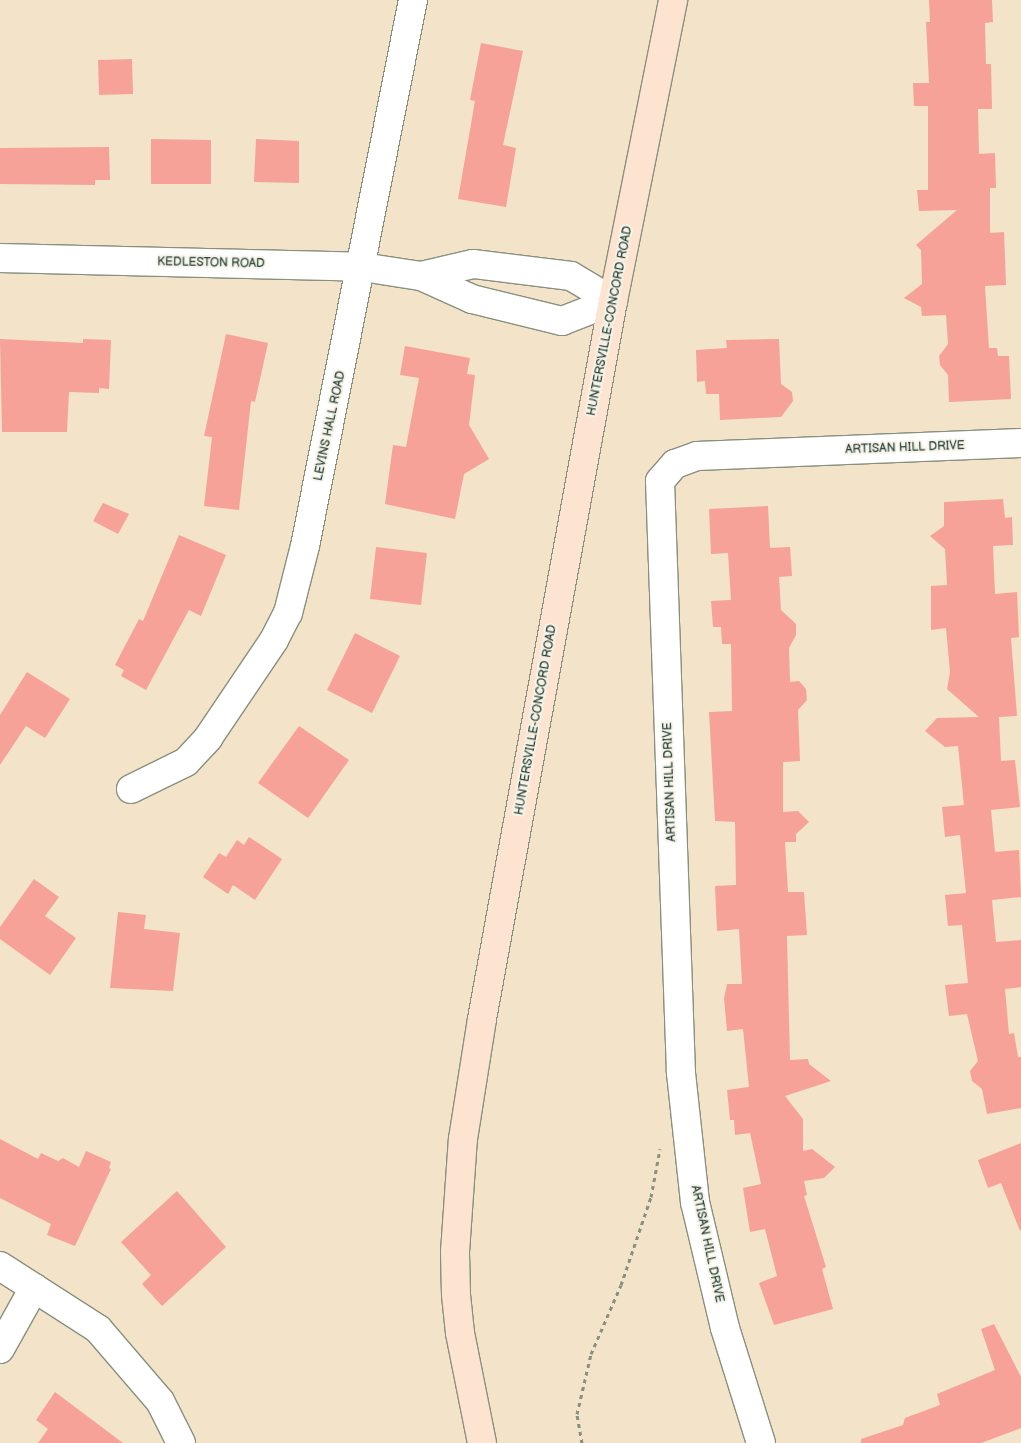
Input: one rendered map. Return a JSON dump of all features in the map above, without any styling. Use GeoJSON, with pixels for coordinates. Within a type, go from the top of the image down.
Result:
{"type":"FeatureCollection","features":[{"type":"Feature","properties":{"kind":"main road","name":"HUNTERSVILLE-CONCORD ROAD"},"geometry":{"type":"LineString","coordinates":[[482,1443],[460,1333],[456,1294],[455,1252],[463,1139],[482,1019],[613,301],[673,0]]}},
{"type":"Feature","properties":{"kind":"street","name":"LEVINS HALL ROAD"},"geometry":{"type":"LineString","coordinates":[[131,789],[186,762],[208,738],[274,640],[288,613],[305,546],[362,267],[413,0]]}},
{"type":"Feature","properties":{"kind":"street","name":"KEDLESTON ROAD"},"geometry":{"type":"LineString","coordinates":[[0,258],[362,267],[421,276],[472,298],[562,320],[613,301]]}},
{"type":"Feature","properties":{"kind":"street","name":"KEDLESTON ROAD"},"geometry":{"type":"LineString","coordinates":[[421,276],[473,264],[571,276],[613,301]]}},
{"type":"Feature","properties":{"kind":"street","name":"ARTISAN HILL DRIVE"},"geometry":{"type":"LineString","coordinates":[[761,1443],[725,1328],[695,1202],[681,1073],[660,481],[675,464],[697,456],[1021,443]]}},
{"type":"Feature","properties":{"kind":"street"},"geometry":{"type":"LineString","coordinates":[[0,1266],[98,1329],[160,1401],[181,1443]]}},
{"type":"Feature","properties":{"kind":"street"},"geometry":{"type":"LineString","coordinates":[[0,1349],[34,1288]]}},
{"type":"Feature","properties":{"kind":"path"},"geometry":{"type":"LineString","coordinates":[[582,1443],[577,1414],[591,1354],[621,1285],[648,1206],[662,1140]]}},
{"type":"Feature","properties":{"kind":"building"},"geometry":{"type":"Polygon","coordinates":[[[929,0],[992,0],[993,22],[985,23],[986,64],[991,64],[992,109],[978,109],[979,154],[995,153],[996,188],[990,188],[990,233],[1004,232],[1006,285],[985,286],[989,348],[997,348],[998,356],[1009,356],[1011,399],[949,402],[948,375],[940,365],[939,356],[948,344],[946,315],[922,316],[921,307],[904,298],[922,284],[921,250],[916,245],[957,210],[919,211],[917,190],[928,190],[928,106],[914,106],[913,83],[929,83],[926,22],[930,22],[929,0]]]}},
{"type":"Feature","properties":{"kind":"building"},"geometry":{"type":"Polygon","coordinates":[[[481,43],[523,51],[503,145],[516,148],[506,207],[458,199],[475,101],[470,100],[481,43]]]}},
{"type":"Feature","properties":{"kind":"building"},"geometry":{"type":"Polygon","coordinates":[[[132,59],[133,94],[99,95],[98,60],[132,59]]]}},
{"type":"Feature","properties":{"kind":"building"},"geometry":{"type":"Polygon","coordinates":[[[151,139],[211,140],[211,184],[151,184],[151,139]]]}},
{"type":"Feature","properties":{"kind":"building"},"geometry":{"type":"Polygon","coordinates":[[[256,139],[299,141],[299,183],[254,182],[256,139]]]}},
{"type":"Feature","properties":{"kind":"building"},"geometry":{"type":"Polygon","coordinates":[[[109,147],[110,180],[95,180],[95,185],[0,184],[0,148],[109,147]]]}},
{"type":"Feature","properties":{"kind":"building"},"geometry":{"type":"Polygon","coordinates":[[[226,334],[268,343],[255,402],[251,401],[239,510],[204,506],[212,437],[204,436],[226,334]]]}},
{"type":"Feature","properties":{"kind":"building"},"geometry":{"type":"Polygon","coordinates":[[[0,339],[83,343],[83,339],[111,340],[109,389],[99,388],[99,393],[69,392],[67,432],[2,432],[0,339]]]}},
{"type":"Feature","properties":{"kind":"building"},"geometry":{"type":"Polygon","coordinates":[[[779,339],[781,384],[792,392],[793,401],[781,417],[720,420],[719,394],[706,394],[705,381],[697,382],[696,350],[727,348],[726,340],[779,339]]]}},
{"type":"Feature","properties":{"kind":"building"},"geometry":{"type":"Polygon","coordinates":[[[405,346],[470,358],[467,374],[475,375],[469,425],[489,459],[464,474],[455,519],[385,504],[393,445],[406,447],[419,378],[400,375],[405,346]]]}},
{"type":"Feature","properties":{"kind":"building"},"geometry":{"type":"Polygon","coordinates":[[[1003,499],[1005,518],[1012,517],[1013,545],[993,546],[995,594],[1017,592],[1019,637],[1011,638],[1017,716],[999,717],[1001,761],[1015,760],[1020,807],[991,810],[995,852],[1019,850],[1021,897],[992,900],[996,942],[1021,940],[1021,987],[1005,989],[1009,1034],[1014,1033],[1018,1057],[1021,1057],[1021,1108],[987,1114],[982,1089],[972,1081],[970,1071],[978,1061],[967,1014],[949,1016],[945,985],[968,983],[962,925],[948,926],[945,895],[966,893],[960,835],[945,837],[942,807],[964,805],[958,746],[945,747],[925,731],[937,718],[979,717],[947,689],[950,672],[946,628],[931,630],[931,586],[947,585],[945,549],[930,536],[944,526],[944,502],[1003,499]]]}},
{"type":"Feature","properties":{"kind":"building"},"geometry":{"type":"Polygon","coordinates":[[[103,503],[129,514],[118,534],[93,521],[103,503]]]}},
{"type":"Feature","properties":{"kind":"building"},"geometry":{"type":"Polygon","coordinates":[[[768,506],[770,548],[790,547],[792,576],[779,577],[781,610],[796,624],[796,635],[789,648],[790,682],[799,681],[806,689],[807,700],[798,710],[800,761],[783,762],[783,812],[798,811],[809,822],[796,834],[796,842],[785,842],[788,892],[804,892],[807,935],[787,936],[790,1060],[808,1059],[809,1064],[831,1081],[785,1096],[803,1119],[803,1151],[812,1149],[835,1167],[824,1178],[804,1181],[807,1195],[804,1196],[826,1267],[822,1269],[833,1309],[774,1325],[759,1283],[777,1276],[765,1229],[750,1232],[743,1188],[761,1184],[750,1133],[735,1135],[734,1120],[730,1120],[727,1090],[749,1087],[743,1029],[727,1031],[724,998],[727,984],[742,984],[739,929],[717,931],[715,886],[736,885],[735,822],[715,821],[709,712],[732,711],[731,644],[722,644],[721,627],[713,627],[711,601],[731,600],[728,553],[711,554],[709,509],[768,506]]]}},
{"type":"Feature","properties":{"kind":"building"},"geometry":{"type":"Polygon","coordinates":[[[179,535],[226,555],[201,616],[189,610],[146,690],[121,676],[124,670],[115,665],[139,619],[143,621],[179,535]]]}},
{"type":"Feature","properties":{"kind":"building"},"geometry":{"type":"Polygon","coordinates":[[[376,547],[427,553],[421,605],[370,599],[376,547]]]}},
{"type":"Feature","properties":{"kind":"building"},"geometry":{"type":"Polygon","coordinates":[[[355,633],[400,656],[372,713],[327,690],[355,633]]]}},
{"type":"Feature","properties":{"kind":"building"},"geometry":{"type":"Polygon","coordinates":[[[27,672],[70,699],[45,738],[26,726],[0,765],[0,715],[27,672]]]}},
{"type":"Feature","properties":{"kind":"building"},"geometry":{"type":"Polygon","coordinates":[[[299,726],[349,760],[308,818],[258,783],[299,726]]]}},
{"type":"Feature","properties":{"kind":"building"},"geometry":{"type":"Polygon","coordinates":[[[249,837],[282,859],[255,900],[233,885],[228,894],[203,877],[219,853],[226,857],[237,840],[244,845],[249,837]]]}},
{"type":"Feature","properties":{"kind":"building"},"geometry":{"type":"Polygon","coordinates":[[[34,879],[59,897],[45,916],[76,938],[50,975],[0,939],[0,927],[34,879]]]}},
{"type":"Feature","properties":{"kind":"building"},"geometry":{"type":"Polygon","coordinates":[[[118,912],[146,915],[144,929],[180,933],[173,991],[110,988],[118,912]]]}},
{"type":"Feature","properties":{"kind":"building"},"geometry":{"type":"Polygon","coordinates":[[[0,1139],[38,1159],[41,1153],[58,1161],[63,1158],[79,1167],[86,1151],[111,1162],[109,1168],[111,1169],[75,1246],[47,1235],[51,1224],[0,1198],[0,1139]]]}},
{"type":"Feature","properties":{"kind":"building"},"geometry":{"type":"Polygon","coordinates":[[[1021,1143],[1020,1231],[1001,1183],[988,1188],[978,1160],[1021,1143]]]}},
{"type":"Feature","properties":{"kind":"building"},"geometry":{"type":"Polygon","coordinates":[[[177,1191],[226,1247],[162,1306],[142,1284],[151,1275],[121,1242],[177,1191]]]}},
{"type":"Feature","properties":{"kind":"building"},"geometry":{"type":"Polygon","coordinates":[[[994,1324],[1021,1377],[1021,1428],[981,1443],[861,1443],[861,1439],[903,1425],[905,1418],[940,1405],[937,1394],[995,1370],[981,1329],[994,1324]]]}},
{"type":"Feature","properties":{"kind":"building"},"geometry":{"type":"Polygon","coordinates":[[[55,1392],[123,1443],[38,1443],[48,1429],[36,1420],[55,1392]]]}}]}
